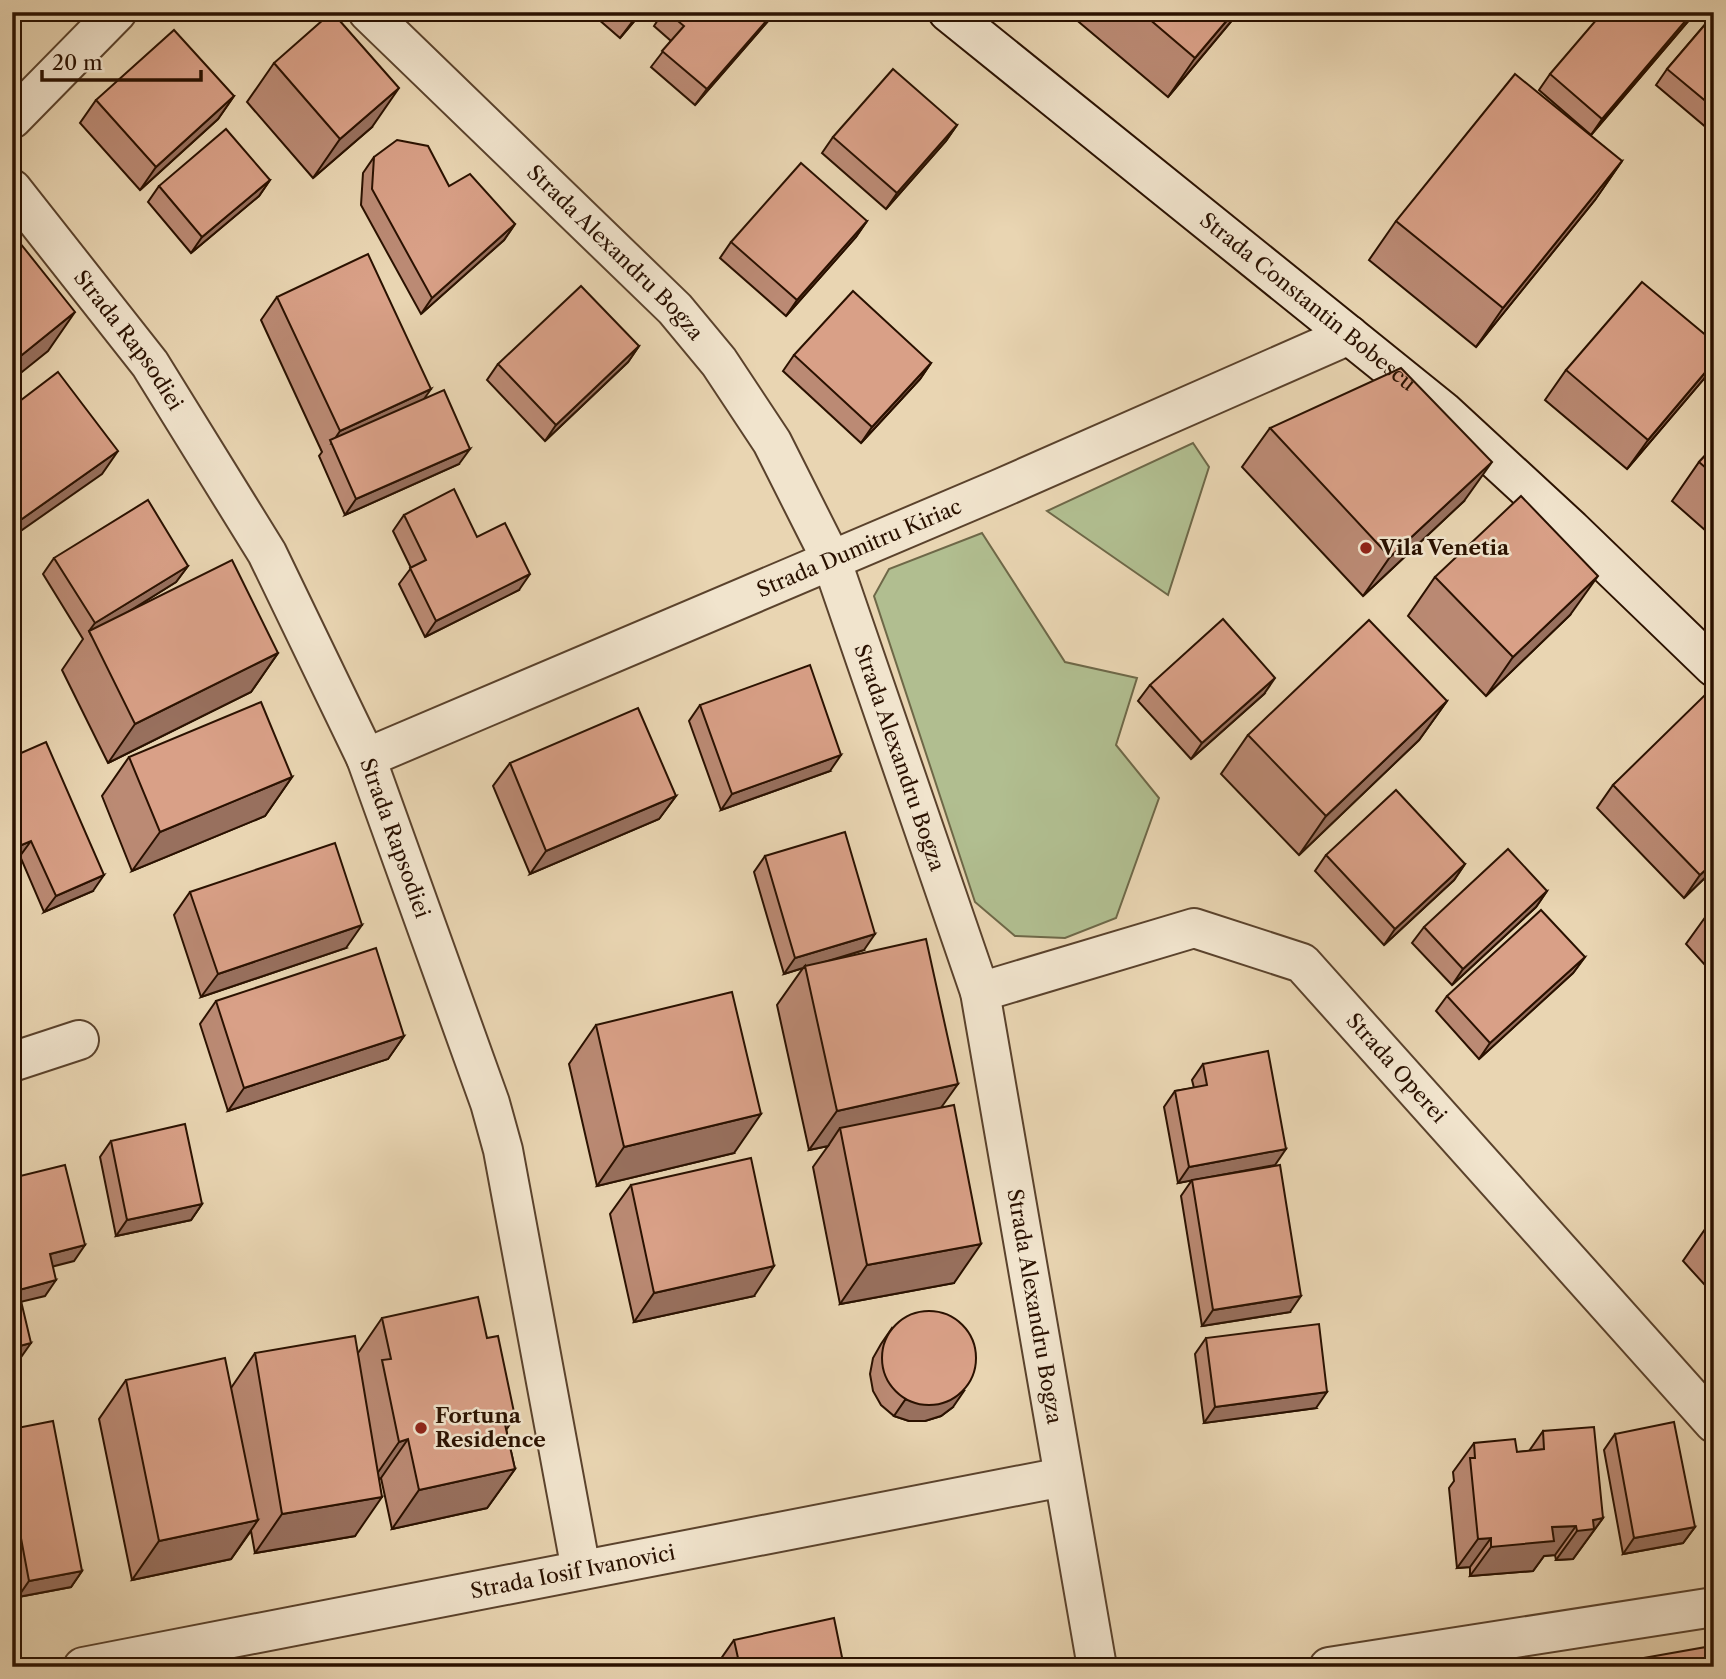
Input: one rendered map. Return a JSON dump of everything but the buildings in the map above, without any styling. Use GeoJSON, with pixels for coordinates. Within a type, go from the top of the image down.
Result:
{"type":"FeatureCollection","features":[{"type":"Feature","properties":{"kind":"street"},"geometry":{"type":"LineString","coordinates":[[12,119],[117,12]]}},
{"type":"Feature","properties":{"kind":"street","name":"Strada Alexandru Bogza"},"geometry":{"type":"LineString","coordinates":[[368,12],[675,309],[719,362],[772,442],[831,559],[980,992],[1097,1667]]}},
{"type":"Feature","properties":{"kind":"street","name":"Strada Constantin Bobescu"},"geometry":{"type":"LineString","coordinates":[[948,12],[1443,411],[1571,529],[1714,667]]}},
{"type":"Feature","properties":{"kind":"street","name":"Strada Rapsodiei"},"geometry":{"type":"LineString","coordinates":[[12,189],[150,364],[267,553],[366,758],[490,1102],[503,1150],[581,1570]]}},
{"type":"Feature","properties":{"kind":"street","name":"Strada Dumitru Kiriac"},"geometry":{"type":"LineString","coordinates":[[366,758],[999,489],[1349,335]]}},
{"type":"Feature","properties":{"kind":"street","name":"Strada Operei"},"geometry":{"type":"LineString","coordinates":[[980,992],[1194,928],[1301,963],[1714,1423]]}},
{"type":"Feature","properties":{"kind":"street"},"geometry":{"type":"LineString","coordinates":[[12,1062],[79,1040]]}},
{"type":"Feature","properties":{"kind":"street","name":"Strada Iosif Ivanovici"},"geometry":{"type":"LineString","coordinates":[[83,1667],[1063,1477]]}},
{"type":"Feature","properties":{"kind":"street"},"geometry":{"type":"LineString","coordinates":[[1329,1667],[1714,1607]]}},
{"type":"Feature","properties":{"kind":"green space"},"geometry":{"type":"Polygon","coordinates":[[[1193,443],[1209,467],[1168,595],[1047,511],[1193,443]]]}},
{"type":"Feature","properties":{"kind":"green space"},"geometry":{"type":"Polygon","coordinates":[[[982,533],[1065,662],[1137,678],[1116,745],[1159,798],[1116,918],[1065,938],[1015,936],[975,902],[874,596],[889,569],[982,533]]]}},
{"type":"Feature","properties":{"kind":"place","name":"Vila Venetia"},"geometry":{"type":"Point","coordinates":[1366,548]}},
{"type":"Feature","properties":{"kind":"place","name":"Fortuna Residence"},"geometry":{"type":"Point","coordinates":[421,1428]}}]}
